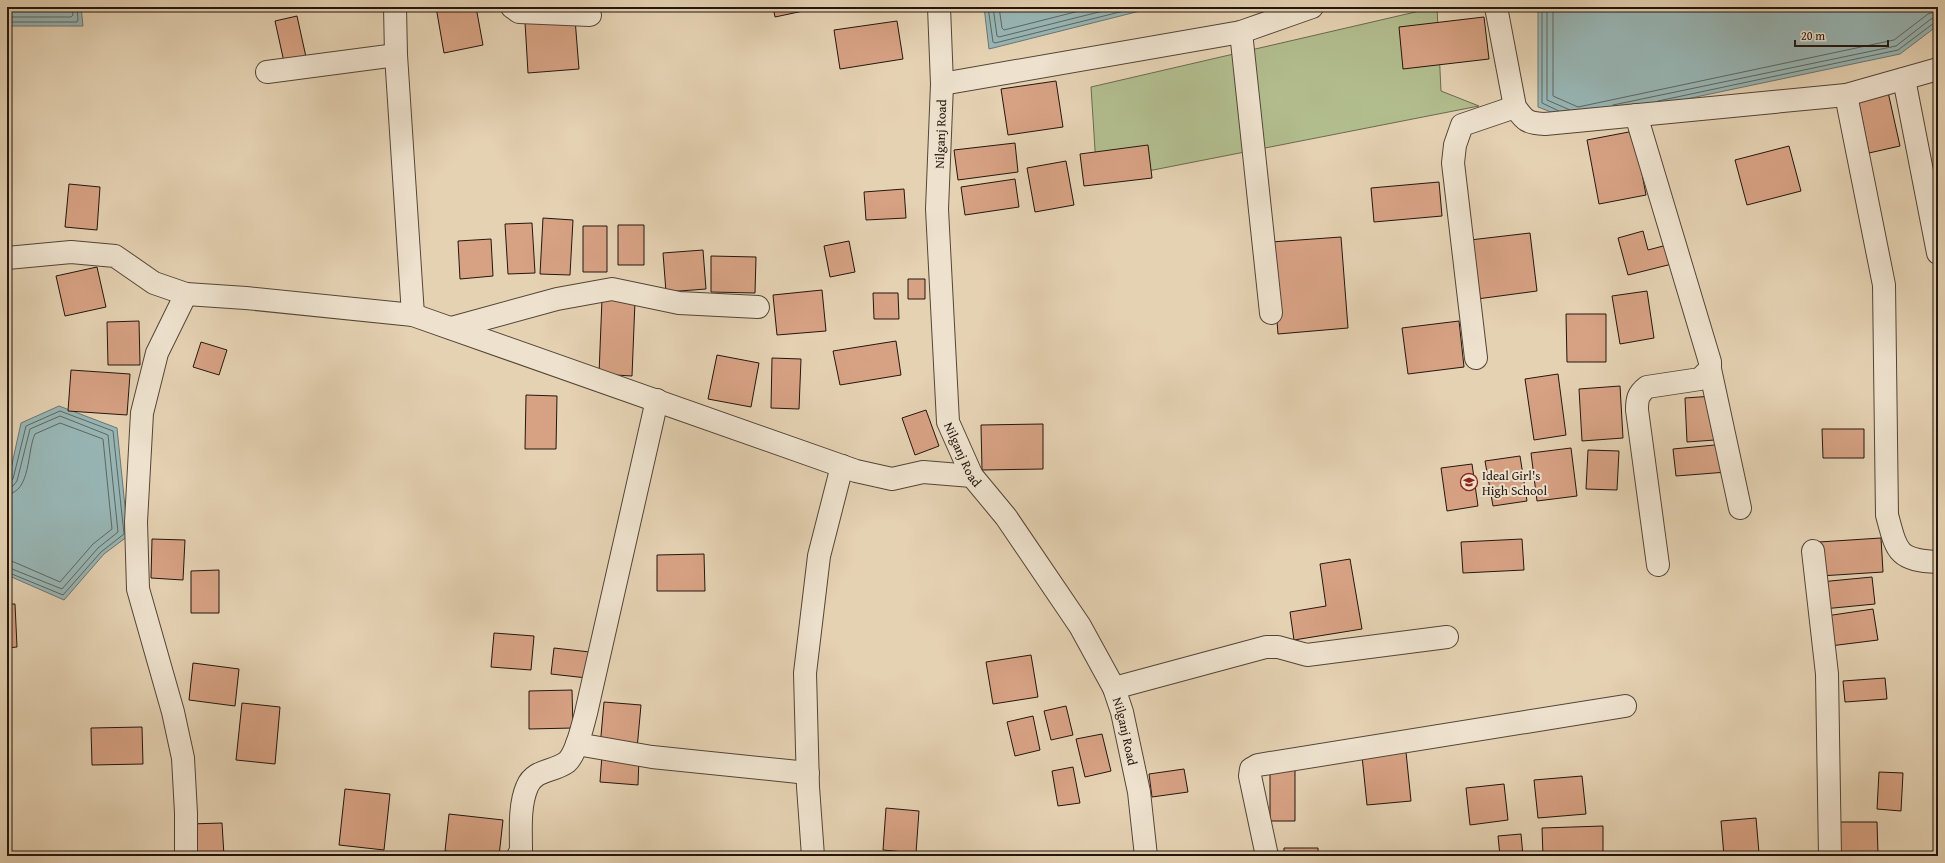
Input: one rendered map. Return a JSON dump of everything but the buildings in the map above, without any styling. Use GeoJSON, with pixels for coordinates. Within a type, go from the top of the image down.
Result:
{"type":"FeatureCollection","features":[{"type":"Feature","properties":{"kind":"street"},"geometry":{"type":"LineString","coordinates":[[395,7],[396,55],[413,315]]}},
{"type":"Feature","properties":{"kind":"street"},"geometry":{"type":"LineString","coordinates":[[512,7],[519,12],[590,15]]}},
{"type":"Feature","properties":{"kind":"street","name":"Nilganj Road"},"geometry":{"type":"LineString","coordinates":[[939,7],[942,84],[938,209],[948,422],[972,476],[1006,517],[1067,606],[1080,626],[1114,688],[1122,712],[1139,792],[1146,856]]}},
{"type":"Feature","properties":{"kind":"street"},"geometry":{"type":"LineString","coordinates":[[942,84],[1241,32],[1312,7]]}},
{"type":"Feature","properties":{"kind":"street"},"geometry":{"type":"LineString","coordinates":[[1496,7],[1515,106],[1523,119],[1538,124],[1846,95],[1938,69]]}},
{"type":"Feature","properties":{"kind":"street"},"geometry":{"type":"LineString","coordinates":[[1241,32],[1271,313]]}},
{"type":"Feature","properties":{"kind":"street"},"geometry":{"type":"LineString","coordinates":[[267,72],[396,55]]}},
{"type":"Feature","properties":{"kind":"street"},"geometry":{"type":"LineString","coordinates":[[1904,79],[1938,253]]}},
{"type":"Feature","properties":{"kind":"street"},"geometry":{"type":"LineString","coordinates":[[1846,95],[1884,285],[1887,515],[1899,552],[1908,558],[1938,562]]}},
{"type":"Feature","properties":{"kind":"street"},"geometry":{"type":"LineString","coordinates":[[1476,358],[1453,163],[1455,144],[1462,125],[1515,106]]}},
{"type":"Feature","properties":{"kind":"street"},"geometry":{"type":"LineString","coordinates":[[1636,115],[1710,362],[1710,369],[1740,508]]}},
{"type":"Feature","properties":{"kind":"street"},"geometry":{"type":"LineString","coordinates":[[7,258],[71,252],[115,256],[154,283],[186,294],[246,298],[413,315],[842,466],[892,479],[923,472],[972,476]]}},
{"type":"Feature","properties":{"kind":"street"},"geometry":{"type":"LineString","coordinates":[[451,328],[557,299],[612,289],[679,303],[758,308]]}},
{"type":"Feature","properties":{"kind":"street"},"geometry":{"type":"LineString","coordinates":[[186,294],[157,353],[142,413],[136,522],[138,589],[173,712],[182,758],[186,813],[186,856]]}},
{"type":"Feature","properties":{"kind":"street"},"geometry":{"type":"LineString","coordinates":[[1658,565],[1637,410],[1637,400],[1640,392],[1647,387],[1700,378],[1706,375],[1710,369]]}},
{"type":"Feature","properties":{"kind":"street"},"geometry":{"type":"LineString","coordinates":[[518,856],[521,850],[522,811],[527,786],[538,773],[556,768],[568,761],[577,744],[586,713],[657,400]]}},
{"type":"Feature","properties":{"kind":"street"},"geometry":{"type":"LineString","coordinates":[[813,856],[808,773],[805,673],[819,556],[842,466]]}},
{"type":"Feature","properties":{"kind":"street"},"geometry":{"type":"LineString","coordinates":[[1813,551],[1827,674],[1830,856]]}},
{"type":"Feature","properties":{"kind":"street"},"geometry":{"type":"LineString","coordinates":[[1114,688],[1266,648],[1278,647],[1308,655],[1447,637]]}},
{"type":"Feature","properties":{"kind":"street"},"geometry":{"type":"LineString","coordinates":[[1267,856],[1250,776],[1251,769],[1258,764],[1625,706]]}},
{"type":"Feature","properties":{"kind":"street"},"geometry":{"type":"LineString","coordinates":[[577,744],[652,757],[808,773]]}},
{"type":"Feature","properties":{"kind":"green space"},"geometry":{"type":"Polygon","coordinates":[[[1437,7],[1441,91],[1479,106],[1097,181],[1091,87],[1437,7]]]}},
{"type":"Feature","properties":{"kind":"water"},"geometry":{"type":"Polygon","coordinates":[[[7,7],[81,7],[83,26],[7,26],[7,7]]]}},
{"type":"Feature","properties":{"kind":"water"},"geometry":{"type":"Polygon","coordinates":[[[984,7],[1156,7],[989,49],[984,7]]]}},
{"type":"Feature","properties":{"kind":"water"},"geometry":{"type":"Polygon","coordinates":[[[1538,7],[1937,7],[1937,26],[1900,54],[1577,122],[1538,107],[1538,7]]]}},
{"type":"Feature","properties":{"kind":"water"},"geometry":{"type":"Polygon","coordinates":[[[59,406],[117,428],[128,536],[104,554],[64,600],[7,575],[7,487],[21,423],[59,406]]]}},
{"type":"Feature","properties":{"kind":"place","name":"Ideal Girl's High School"},"geometry":{"type":"Point","coordinates":[1469,482]}}]}
